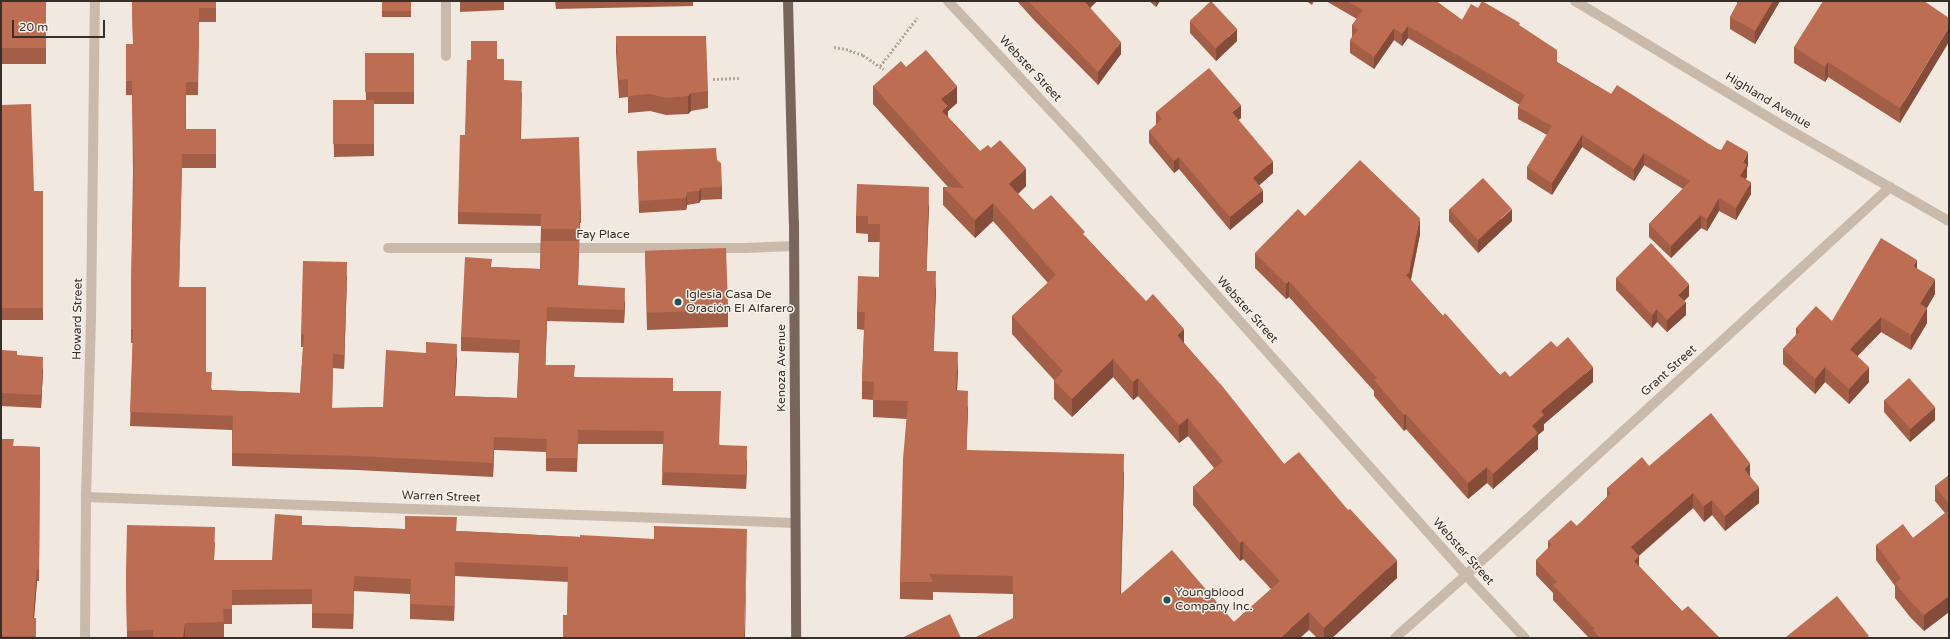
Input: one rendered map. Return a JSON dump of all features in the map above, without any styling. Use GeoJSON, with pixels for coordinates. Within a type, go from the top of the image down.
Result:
{"type":"FeatureCollection","features":[{"type":"Feature","properties":{"kind":"main road","name":"Kenoza Avenue"},"geometry":{"type":"LineString","coordinates":[[788,1],[794,246],[796,638]]}},
{"type":"Feature","properties":{"kind":"street","name":"Howard Street"},"geometry":{"type":"LineString","coordinates":[[85,638],[86,497],[91,317],[95,1]]}},
{"type":"Feature","properties":{"kind":"street"},"geometry":{"type":"LineString","coordinates":[[446,1],[446,56]]}},
{"type":"Feature","properties":{"kind":"street","name":"Webster Street"},"geometry":{"type":"LineString","coordinates":[[948,1],[1080,142],[1466,575],[1525,638]]}},
{"type":"Feature","properties":{"kind":"street","name":"Highland Avenue"},"geometry":{"type":"LineString","coordinates":[[1575,1],[1949,221]]}},
{"type":"Feature","properties":{"kind":"street","name":"Grant Street"},"geometry":{"type":"LineString","coordinates":[[1395,638],[1466,575],[1890,187]]}},
{"type":"Feature","properties":{"kind":"street","name":"Fay Place"},"geometry":{"type":"LineString","coordinates":[[388,248],[745,248],[794,246]]}},
{"type":"Feature","properties":{"kind":"street","name":"Warren Street"},"geometry":{"type":"LineString","coordinates":[[86,497],[796,523]]}},
{"type":"Feature","properties":{"kind":"path"},"geometry":{"type":"LineString","coordinates":[[880,66],[917,18]]}},
{"type":"Feature","properties":{"kind":"path"},"geometry":{"type":"LineString","coordinates":[[834,47],[846,49],[863,55],[884,69]]}},
{"type":"Feature","properties":{"kind":"path"},"geometry":{"type":"LineString","coordinates":[[713,79],[739,78]]}},
{"type":"Feature","properties":{"kind":"building"},"geometry":{"type":"Polygon","coordinates":[[[1,1],[46,1],[46,48],[1,48],[1,1]]]}},
{"type":"Feature","properties":{"kind":"building"},"geometry":{"type":"Polygon","coordinates":[[[132,1],[216,1],[216,8],[199,8],[198,82],[186,82],[185,129],[216,129],[216,154],[182,154],[179,287],[206,287],[206,372],[212,372],[211,390],[300,393],[304,334],[301,334],[303,261],[347,262],[344,355],[333,354],[332,408],[383,407],[386,350],[426,353],[426,342],[457,344],[454,396],[517,398],[520,340],[461,337],[465,257],[492,259],[491,267],[540,269],[541,241],[579,241],[578,285],[625,288],[624,310],[547,307],[545,365],[575,365],[574,377],[673,378],[673,391],[721,391],[719,445],[747,446],[746,475],[662,472],[664,431],[578,430],[577,458],[546,458],[547,439],[494,437],[493,463],[357,456],[232,453],[233,416],[130,412],[133,329],[131,329],[131,292],[134,165],[132,81],[126,81],[126,44],[133,44],[132,1]]]}},
{"type":"Feature","properties":{"kind":"building"},"geometry":{"type":"Polygon","coordinates":[[[382,1],[411,1],[411,11],[382,11],[382,1]]]}},
{"type":"Feature","properties":{"kind":"building"},"geometry":{"type":"Polygon","coordinates":[[[1028,1],[1084,1],[1121,42],[1098,72],[1028,1]]]}},
{"type":"Feature","properties":{"kind":"building"},"geometry":{"type":"Polygon","coordinates":[[[1211,1],[1237,29],[1216,49],[1190,21],[1211,1]]]}},
{"type":"Feature","properties":{"kind":"building"},"geometry":{"type":"Polygon","coordinates":[[[1347,1],[1436,1],[1462,20],[1471,4],[1478,8],[1482,1],[1520,23],[1519,25],[1557,50],[1557,62],[1611,94],[1617,85],[1717,149],[1721,150],[1727,140],[1748,152],[1743,162],[1747,165],[1740,176],[1751,182],[1736,208],[1719,198],[1707,219],[1701,215],[1671,246],[1649,224],[1690,181],[1644,153],[1634,169],[1582,135],[1552,183],[1527,167],[1552,126],[1518,107],[1525,95],[1408,26],[1402,34],[1394,28],[1374,57],[1350,40],[1358,30],[1352,25],[1363,10],[1347,1]]]}},
{"type":"Feature","properties":{"kind":"building"},"geometry":{"type":"Polygon","coordinates":[[[1739,1],[1773,1],[1755,31],[1730,17],[1739,1]]]}},
{"type":"Feature","properties":{"kind":"building"},"geometry":{"type":"Polygon","coordinates":[[[1823,1],[1924,1],[1949,18],[1949,27],[1900,108],[1828,62],[1825,67],[1794,47],[1823,1]]]}},
{"type":"Feature","properties":{"kind":"building"},"geometry":{"type":"Polygon","coordinates":[[[616,36],[706,36],[708,91],[691,93],[688,96],[666,98],[650,94],[628,96],[628,79],[619,80],[616,36]]]}},
{"type":"Feature","properties":{"kind":"building"},"geometry":{"type":"Polygon","coordinates":[[[471,41],[497,41],[497,59],[504,59],[504,80],[522,81],[520,139],[579,137],[581,210],[579,229],[541,229],[541,214],[458,212],[460,135],[465,135],[467,60],[471,60],[471,41]]]}},
{"type":"Feature","properties":{"kind":"building"},"geometry":{"type":"Polygon","coordinates":[[[926,50],[957,86],[941,99],[948,106],[942,111],[980,151],[988,145],[991,148],[1000,140],[1026,168],[1009,184],[1033,210],[1051,195],[1085,232],[1083,234],[1146,301],[1153,294],[1184,329],[1177,335],[1223,387],[1284,464],[1299,452],[1348,510],[1350,509],[1397,560],[1324,628],[1309,612],[1280,638],[974,638],[1013,618],[1013,576],[929,574],[933,582],[900,582],[903,459],[908,401],[873,400],[874,382],[862,381],[865,312],[857,312],[858,276],[879,277],[880,224],[868,224],[868,216],[856,216],[857,184],[929,187],[926,271],[936,271],[933,351],[958,352],[956,390],[968,391],[966,450],[1124,454],[1120,595],[1172,550],[1234,622],[1280,581],[1243,541],[1240,543],[1193,487],[1223,461],[1188,418],[1179,425],[1138,378],[1133,382],[1113,359],[1072,399],[1054,381],[1063,371],[1012,316],[1056,275],[993,203],[975,220],[943,187],[964,188],[873,86],[901,61],[906,67],[926,50]]]}},
{"type":"Feature","properties":{"kind":"building"},"geometry":{"type":"Polygon","coordinates":[[[365,53],[414,53],[414,92],[365,92],[365,53]]]}},
{"type":"Feature","properties":{"kind":"building"},"geometry":{"type":"Polygon","coordinates":[[[1209,68],[1241,105],[1232,112],[1273,161],[1253,178],[1263,190],[1230,217],[1179,157],[1174,161],[1149,131],[1162,119],[1156,112],[1209,68]]]}},
{"type":"Feature","properties":{"kind":"building"},"geometry":{"type":"Polygon","coordinates":[[[333,100],[374,100],[374,144],[333,144],[333,100]]]}},
{"type":"Feature","properties":{"kind":"building"},"geometry":{"type":"Polygon","coordinates":[[[31,104],[34,191],[43,191],[43,308],[1,308],[1,105],[31,104]]]}},
{"type":"Feature","properties":{"kind":"building"},"geometry":{"type":"Polygon","coordinates":[[[716,148],[717,160],[721,163],[722,187],[701,188],[699,191],[687,192],[686,198],[639,201],[637,151],[716,148]]]}},
{"type":"Feature","properties":{"kind":"building"},"geometry":{"type":"Polygon","coordinates":[[[1360,160],[1420,218],[1409,273],[1406,275],[1443,316],[1445,313],[1500,375],[1505,371],[1510,377],[1551,341],[1557,347],[1568,337],[1593,367],[1541,411],[1544,415],[1532,426],[1538,433],[1493,474],[1487,467],[1468,483],[1406,414],[1404,415],[1374,380],[1377,378],[1289,281],[1286,284],[1255,253],[1298,209],[1305,216],[1360,160]]]}},
{"type":"Feature","properties":{"kind":"building"},"geometry":{"type":"Polygon","coordinates":[[[1483,178],[1512,209],[1478,240],[1449,209],[1483,178]]]}},
{"type":"Feature","properties":{"kind":"building"},"geometry":{"type":"Polygon","coordinates":[[[1881,238],[1917,260],[1913,266],[1935,279],[1920,304],[1927,308],[1911,335],[1881,317],[1850,349],[1869,367],[1849,389],[1825,367],[1815,379],[1783,349],[1800,331],[1796,328],[1816,306],[1832,321],[1881,238]]]}},
{"type":"Feature","properties":{"kind":"building"},"geometry":{"type":"Polygon","coordinates":[[[1651,243],[1689,284],[1678,295],[1686,302],[1667,320],[1657,309],[1652,315],[1616,278],[1651,243]]]}},
{"type":"Feature","properties":{"kind":"building"},"geometry":{"type":"Polygon","coordinates":[[[726,248],[728,310],[647,313],[645,251],[726,248]]]}},
{"type":"Feature","properties":{"kind":"building"},"geometry":{"type":"Polygon","coordinates":[[[1,350],[17,351],[17,355],[43,357],[41,395],[1,393],[1,350]]]}},
{"type":"Feature","properties":{"kind":"building"},"geometry":{"type":"Polygon","coordinates":[[[1909,378],[1935,407],[1911,429],[1884,400],[1909,378]]]}},
{"type":"Feature","properties":{"kind":"building"},"geometry":{"type":"Polygon","coordinates":[[[1711,413],[1750,463],[1744,469],[1759,487],[1725,516],[1712,500],[1704,506],[1693,493],[1631,547],[1639,556],[1634,561],[1682,611],[1688,606],[1720,638],[1600,638],[1593,630],[1595,629],[1553,585],[1557,582],[1536,560],[1552,545],[1548,541],[1571,520],[1577,526],[1611,493],[1607,488],[1642,457],[1649,466],[1711,413]]]}},
{"type":"Feature","properties":{"kind":"building"},"geometry":{"type":"Polygon","coordinates":[[[1,439],[14,439],[13,446],[40,447],[39,569],[37,569],[33,618],[36,618],[36,636],[1,636],[1,439]]]}},
{"type":"Feature","properties":{"kind":"building"},"geometry":{"type":"Polygon","coordinates":[[[1949,475],[1949,504],[1935,486],[1949,475]]]}},
{"type":"Feature","properties":{"kind":"building"},"geometry":{"type":"Polygon","coordinates":[[[1949,510],[1949,596],[1924,615],[1895,583],[1901,578],[1876,545],[1903,524],[1913,538],[1949,510]]]}},
{"type":"Feature","properties":{"kind":"building"},"geometry":{"type":"Polygon","coordinates":[[[275,514],[302,516],[302,525],[401,529],[405,529],[405,516],[457,517],[456,531],[580,537],[580,535],[654,539],[654,526],[747,529],[744,638],[563,638],[563,615],[567,615],[568,567],[455,562],[454,606],[410,604],[411,579],[354,576],[353,614],[312,613],[312,589],[232,590],[232,609],[223,609],[224,622],[185,623],[183,638],[153,638],[153,630],[127,631],[127,525],[215,527],[214,560],[272,560],[275,514]]]}},
{"type":"Feature","properties":{"kind":"building"},"geometry":{"type":"Polygon","coordinates":[[[1837,596],[1869,636],[1867,638],[1786,637],[1837,596]]]}},
{"type":"Feature","properties":{"kind":"building"},"geometry":{"type":"Polygon","coordinates":[[[950,614],[961,638],[902,638],[950,614]]]}},
{"type":"Feature","properties":{"kind":"place","name":"Iglesia Casa De Oración El Alfarero"},"geometry":{"type":"Point","coordinates":[678,302]}},
{"type":"Feature","properties":{"kind":"place","name":"Youngblood Company Inc."},"geometry":{"type":"Point","coordinates":[1167,600]}}]}
